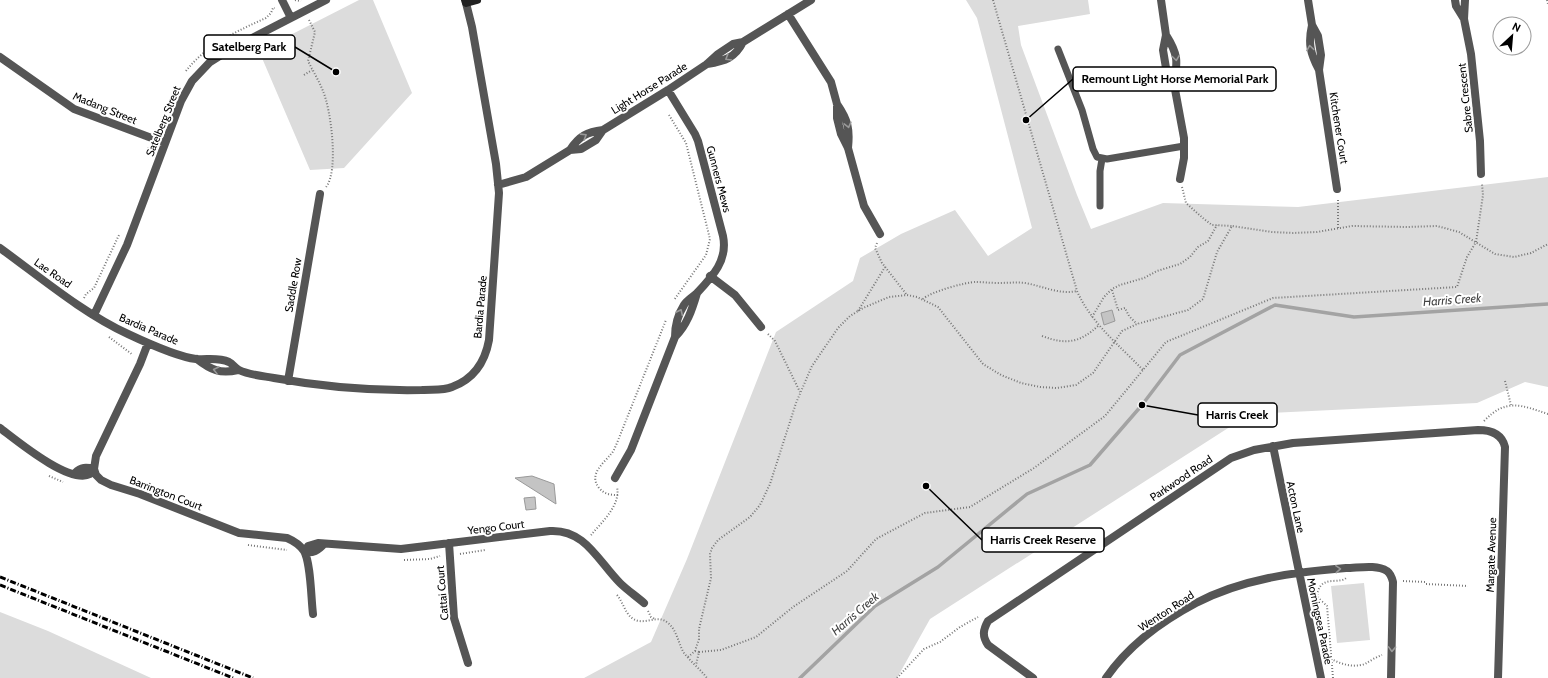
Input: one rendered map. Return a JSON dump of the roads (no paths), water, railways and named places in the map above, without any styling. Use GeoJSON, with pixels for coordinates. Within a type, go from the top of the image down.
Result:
{"type":"FeatureCollection","features":[{"type":"Feature","properties":{"kind":"street"},"geometry":{"type":"LineString","coordinates":[[282,0],[291,18]]}},
{"type":"Feature","properties":{"kind":"street","name":"Satelberg Street"},"geometry":{"type":"LineString","coordinates":[[94,315],[127,245],[181,101],[192,81],[210,62],[229,50],[326,0]]}},
{"type":"Feature","properties":{"kind":"street"},"geometry":{"type":"LineString","coordinates":[[466,2],[477,0]]}},
{"type":"Feature","properties":{"kind":"street","name":"Light Horse Parade"},"geometry":{"type":"LineString","coordinates":[[498,185],[526,177],[570,150],[581,149],[596,140],[603,130],[668,90],[707,64],[718,54],[733,44],[743,42],[810,0]]}},
{"type":"Feature","properties":{"kind":"street"},"geometry":{"type":"LineString","coordinates":[[1161,0],[1166,35],[1164,50],[1166,68],[1174,84],[1184,146],[1184,158],[1180,179]]}},
{"type":"Feature","properties":{"kind":"street","name":"Kitchener Court"},"geometry":{"type":"LineString","coordinates":[[1308,0],[1312,25],[1309,38],[1312,57],[1319,70],[1337,189]]}},
{"type":"Feature","properties":{"kind":"street","name":"Sabre Crescent"},"geometry":{"type":"LineString","coordinates":[[1455,0],[1456,6],[1464,19]]}},
{"type":"Feature","properties":{"kind":"street","name":"Sabre Crescent"},"geometry":{"type":"LineString","coordinates":[[1465,0],[1464,19],[1471,54],[1480,141],[1481,174]]}},
{"type":"Feature","properties":{"kind":"street","name":"Bardia Parade"},"geometry":{"type":"LineString","coordinates":[[94,315],[148,343],[197,359],[212,358],[229,362],[238,370],[288,380],[357,389],[411,390],[450,388],[470,377],[478,369],[483,360],[489,340],[499,200],[498,185],[466,2]]}},
{"type":"Feature","properties":{"kind":"street"},"geometry":{"type":"LineString","coordinates":[[788,14],[828,75],[837,104],[837,118],[841,134],[848,148],[864,206],[880,234]]}},
{"type":"Feature","properties":{"kind":"street","name":"Madang Street"},"geometry":{"type":"LineString","coordinates":[[0,57],[74,109],[165,144]]}},
{"type":"Feature","properties":{"kind":"street","name":"Gunners Mews"},"geometry":{"type":"LineString","coordinates":[[615,478],[631,450],[675,337],[683,329],[693,308],[697,293],[723,256],[724,243],[698,141],[668,90]]}},
{"type":"Feature","properties":{"kind":"street","name":"Saddle Row"},"geometry":{"type":"LineString","coordinates":[[288,380],[320,194]]}},
{"type":"Feature","properties":{"kind":"street","name":"Lae Road"},"geometry":{"type":"LineString","coordinates":[[0,248],[94,315]]}},
{"type":"Feature","properties":{"kind":"street"},"geometry":{"type":"LineString","coordinates":[[710,276],[735,295],[761,327]]}},
{"type":"Feature","properties":{"kind":"street"},"geometry":{"type":"LineString","coordinates":[[0,428],[54,467],[62,471],[80,475],[89,474],[94,469],[96,456],[140,364],[148,343]]}},
{"type":"Feature","properties":{"kind":"street","name":"Parkwood Road"},"geometry":{"type":"LineString","coordinates":[[1033,678],[988,645],[984,639],[984,630],[988,621],[993,616],[1052,577],[1081,560],[1231,458],[1254,450],[1293,443],[1481,430],[1498,435]]}},
{"type":"Feature","properties":{"kind":"street","name":"Margate Avenue"},"geometry":{"type":"LineString","coordinates":[[1498,435],[1504,443],[1505,451],[1498,678]]}},
{"type":"Feature","properties":{"kind":"street","name":"Acton Lane"},"geometry":{"type":"LineString","coordinates":[[1272,446],[1299,573]]}},
{"type":"Feature","properties":{"kind":"street","name":"Barrington Court"},"geometry":{"type":"LineString","coordinates":[[94,469],[101,480],[111,485],[140,494],[239,533],[264,537],[287,538],[298,544],[305,552]]}},
{"type":"Feature","properties":{"kind":"street","name":"Yengo Court"},"geometry":{"type":"LineString","coordinates":[[305,552],[308,546],[318,543],[336,543],[401,549],[558,530],[572,534],[585,542],[619,582],[644,603]]}},
{"type":"Feature","properties":{"kind":"street","name":"Cattai Court"},"geometry":{"type":"LineString","coordinates":[[449,543],[454,618],[468,663]]}},
{"type":"Feature","properties":{"kind":"street"},"geometry":{"type":"LineString","coordinates":[[305,552],[308,563],[312,614]]}},
{"type":"Feature","properties":{"kind":"street","name":"Morningsea Parade"},"geometry":{"type":"LineString","coordinates":[[1322,678],[1299,573],[1347,568],[1377,568],[1387,571],[1391,575],[1394,587],[1391,678]]}},
{"type":"Feature","properties":{"kind":"street","name":"Wenton Road"},"geometry":{"type":"LineString","coordinates":[[1106,678],[1126,654],[1142,639],[1171,618],[1197,603],[1225,590],[1274,577],[1299,573]]}},
{"type":"Feature","properties":{"kind":"lane"},"geometry":{"type":"LineString","coordinates":[[1058,49],[1082,110],[1097,157],[1102,159],[1184,146]]}},
{"type":"Feature","properties":{"kind":"lane"},"geometry":{"type":"LineString","coordinates":[[1100,206],[1100,170],[1102,159]]}},
{"type":"Feature","properties":{"kind":"waterway","name":"Harris Creek"},"geometry":{"type":"LineString","coordinates":[[800,678],[875,606],[938,567],[1027,494],[1090,465],[1142,405],[1180,355],[1275,305],[1354,317],[1548,304]]}},
{"type":"Feature","properties":{"kind":"railway"},"geometry":{"type":"LineString","coordinates":[[0,577],[253,678]]}},
{"type":"Feature","properties":{"kind":"railway"},"geometry":{"type":"LineString","coordinates":[[0,585],[233,678]]}},
{"type":"Feature","properties":{"kind":"place","name":"Satelberg Park"},"geometry":{"type":"Point","coordinates":[336,72]}},
{"type":"Feature","properties":{"kind":"place","name":"Remount Light Horse Memorial Park"},"geometry":{"type":"Point","coordinates":[1026,120]}},
{"type":"Feature","properties":{"kind":"place","name":"Harris Creek"},"geometry":{"type":"Point","coordinates":[1142,405]}},
{"type":"Feature","properties":{"kind":"place","name":"Harris Creek Reserve"},"geometry":{"type":"Point","coordinates":[926,486]}}]}
